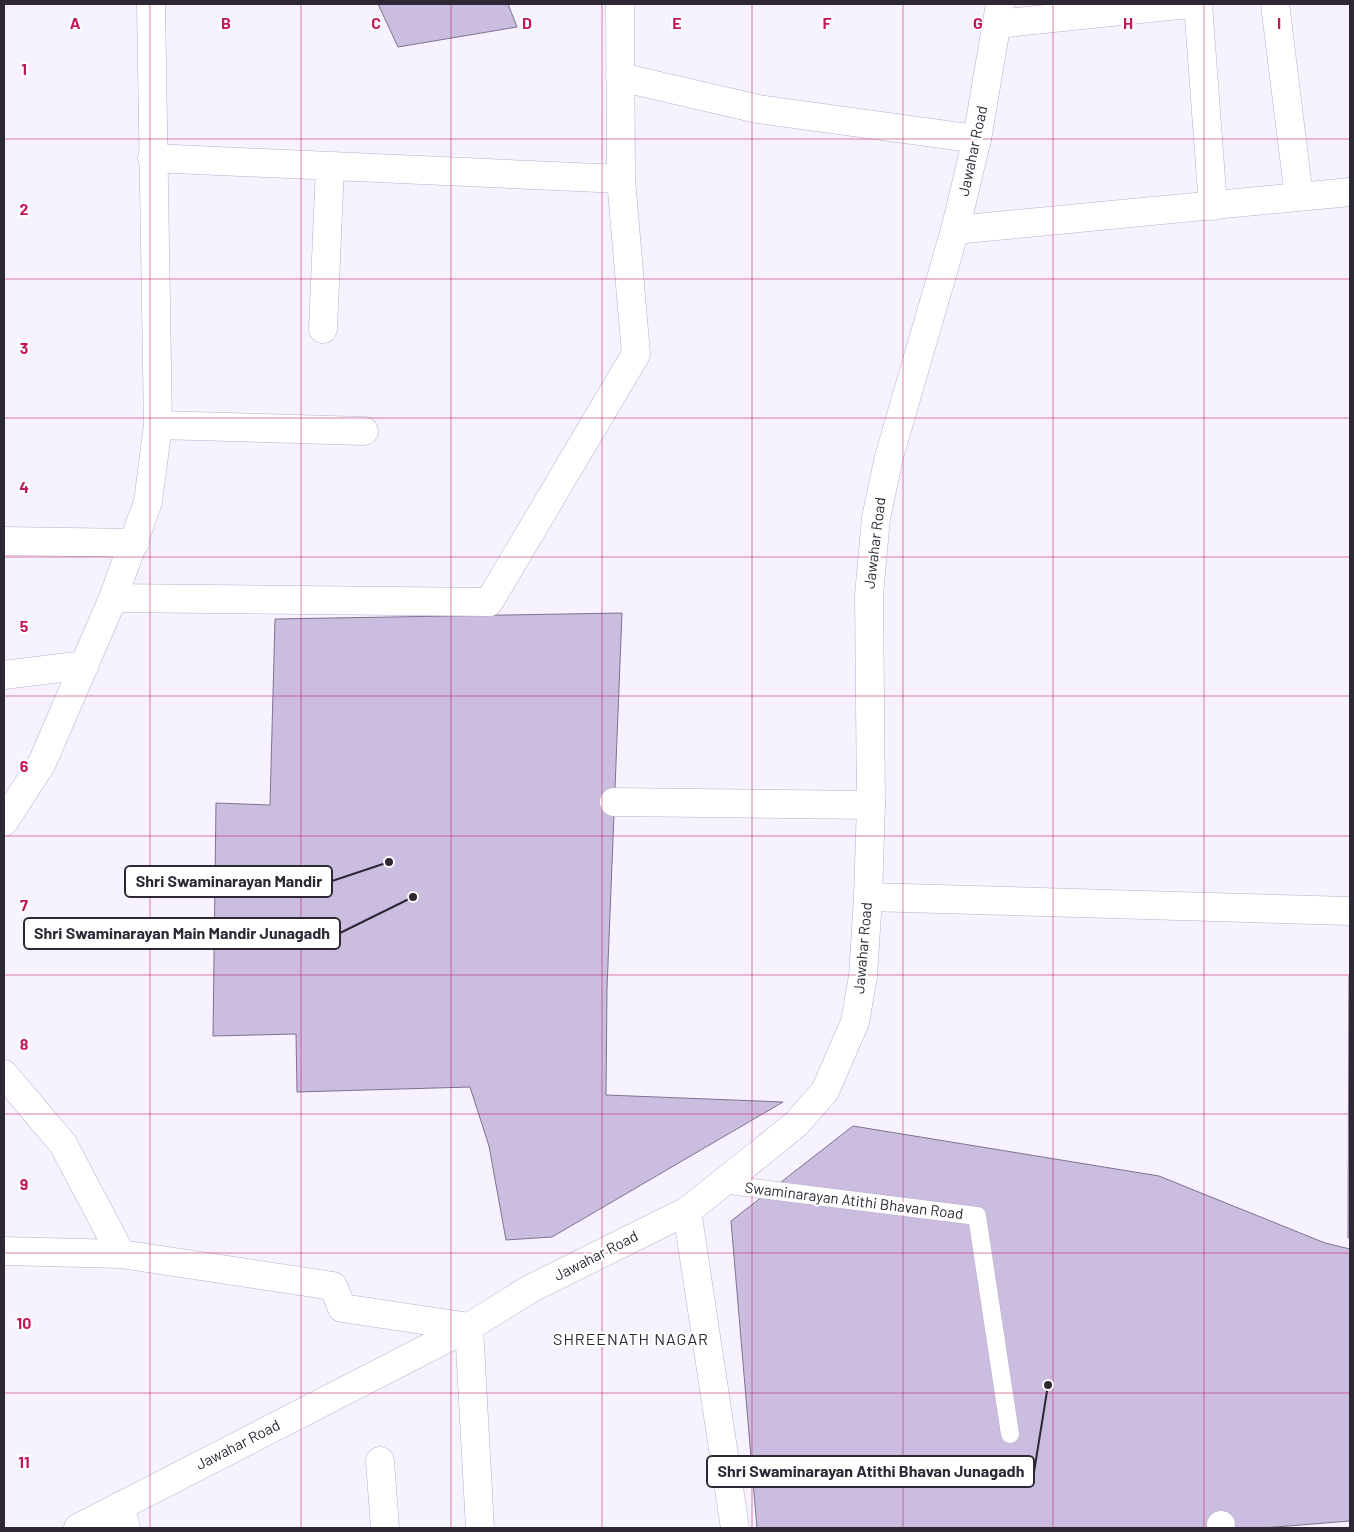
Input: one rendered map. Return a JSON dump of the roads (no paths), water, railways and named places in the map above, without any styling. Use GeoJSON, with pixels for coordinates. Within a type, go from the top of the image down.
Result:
{"type":"FeatureCollection","features":[{"type":"Feature","properties":{"kind":"street"},"geometry":{"type":"LineString","coordinates":[[4,822],[42,763],[113,598],[135,543],[148,502],[158,425],[152,158],[151,4]]}},
{"type":"Feature","properties":{"kind":"street"},"geometry":{"type":"LineString","coordinates":[[113,598],[489,602],[636,354],[621,179],[620,4]]}},
{"type":"Feature","properties":{"kind":"street"},"geometry":{"type":"LineString","coordinates":[[999,14],[1189,4]]}},
{"type":"Feature","properties":{"kind":"street"},"geometry":{"type":"LineString","coordinates":[[1198,4],[1212,206]]}},
{"type":"Feature","properties":{"kind":"street"},"geometry":{"type":"LineString","coordinates":[[1276,4],[1298,197]]}},
{"type":"Feature","properties":{"kind":"street","name":"Jawahar Road"},"geometry":{"type":"LineString","coordinates":[[78,1528],[123,1517],[469,1326],[530,1289],[687,1211],[797,1123],[825,1091],[855,1022],[864,976],[871,805],[868,595],[876,518],[889,456],[955,230],[977,139],[999,14]]}},
{"type":"Feature","properties":{"kind":"street"},"geometry":{"type":"LineString","coordinates":[[620,77],[758,109],[977,139]]}},
{"type":"Feature","properties":{"kind":"street"},"geometry":{"type":"LineString","coordinates":[[152,158],[621,179]]}},
{"type":"Feature","properties":{"kind":"street"},"geometry":{"type":"LineString","coordinates":[[323,329],[330,166]]}},
{"type":"Feature","properties":{"kind":"street"},"geometry":{"type":"LineString","coordinates":[[955,230],[1350,192]]}},
{"type":"Feature","properties":{"kind":"street"},"geometry":{"type":"LineString","coordinates":[[158,425],[364,431]]}},
{"type":"Feature","properties":{"kind":"street"},"geometry":{"type":"LineString","coordinates":[[4,541],[135,543]]}},
{"type":"Feature","properties":{"kind":"street"},"geometry":{"type":"LineString","coordinates":[[4,676],[85,665]]}},
{"type":"Feature","properties":{"kind":"street"},"geometry":{"type":"LineString","coordinates":[[614,802],[871,805]]}},
{"type":"Feature","properties":{"kind":"street"},"geometry":{"type":"LineString","coordinates":[[868,897],[1350,911]]}},
{"type":"Feature","properties":{"kind":"street"},"geometry":{"type":"LineString","coordinates":[[4,1074],[63,1144],[121,1254]]}},
{"type":"Feature","properties":{"kind":"street"},"geometry":{"type":"LineString","coordinates":[[687,1211],[736,1528]]}},
{"type":"Feature","properties":{"kind":"street"},"geometry":{"type":"LineString","coordinates":[[4,1251],[121,1254],[333,1286],[342,1308],[469,1326],[480,1528]]}},
{"type":"Feature","properties":{"kind":"street"},"geometry":{"type":"LineString","coordinates":[[380,1461],[385,1528]]}},
{"type":"Feature","properties":{"kind":"lane","name":"Swaminarayan Atithi Bhavan Road"},"geometry":{"type":"LineString","coordinates":[[721,1184],[977,1216],[1010,1434]]}},
{"type":"Feature","properties":{"kind":"place","name":"Shri Swaminarayan Mandir"},"geometry":{"type":"Point","coordinates":[389,862]}},
{"type":"Feature","properties":{"kind":"place","name":"Shri Swaminarayan Main Mandir Junagadh"},"geometry":{"type":"Point","coordinates":[413,897]}},
{"type":"Feature","properties":{"kind":"place","name":"Shri Swaminarayan Atithi Bhavan Junagadh"},"geometry":{"type":"Point","coordinates":[1048,1385]}},
{"type":"Feature","properties":{"kind":"district","name":"SHREENATH NAGAR"},"geometry":{"type":"Point","coordinates":[631,1339]}}]}
